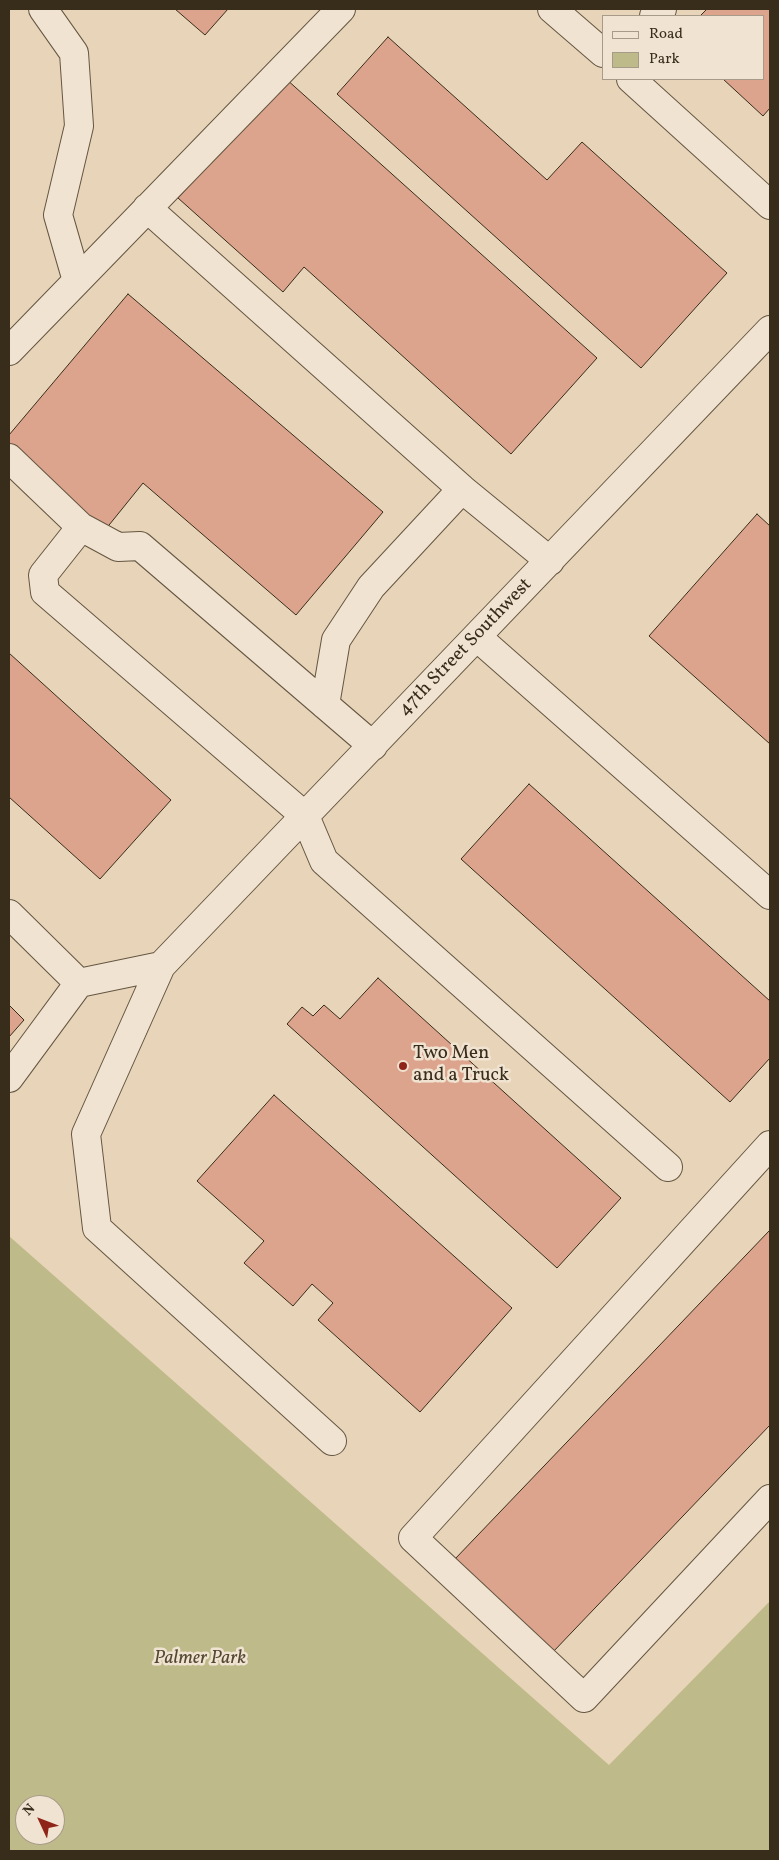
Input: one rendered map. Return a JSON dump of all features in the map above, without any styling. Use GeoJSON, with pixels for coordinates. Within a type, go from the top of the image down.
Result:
{"type":"FeatureCollection","features":[{"type":"Feature","properties":{"kind":"street"},"geometry":{"type":"LineString","coordinates":[[43,9],[74,53],[79,126],[58,215],[77,281]]}},
{"type":"Feature","properties":{"kind":"street"},"geometry":{"type":"LineString","coordinates":[[9,351],[341,9]]}},
{"type":"Feature","properties":{"kind":"street"},"geometry":{"type":"LineString","coordinates":[[552,9],[602,52]]}},
{"type":"Feature","properties":{"kind":"street"},"geometry":{"type":"LineString","coordinates":[[632,80],[770,205]]}},
{"type":"Feature","properties":{"kind":"street"},"geometry":{"type":"LineString","coordinates":[[147,208],[462,489],[550,561]]}},
{"type":"Feature","properties":{"kind":"street","name":"47th Street Southwest"},"geometry":{"type":"LineString","coordinates":[[161,966],[770,330]]}},
{"type":"Feature","properties":{"kind":"street"},"geometry":{"type":"LineString","coordinates":[[9,458],[81,528],[118,547],[140,546],[373,746]]}},
{"type":"Feature","properties":{"kind":"street"},"geometry":{"type":"LineString","coordinates":[[326,705],[336,640],[371,587],[462,489]]}},
{"type":"Feature","properties":{"kind":"street"},"geometry":{"type":"LineString","coordinates":[[81,528],[43,575],[45,592],[305,816],[324,861],[668,1167]]}},
{"type":"Feature","properties":{"kind":"street"},"geometry":{"type":"LineString","coordinates":[[477,637],[770,895]]}},
{"type":"Feature","properties":{"kind":"street"},"geometry":{"type":"LineString","coordinates":[[9,914],[79,984]]}},
{"type":"Feature","properties":{"kind":"street"},"geometry":{"type":"LineString","coordinates":[[9,1078],[79,984],[161,966]]}},
{"type":"Feature","properties":{"kind":"street"},"geometry":{"type":"LineString","coordinates":[[161,966],[86,1134],[97,1228],[332,1441]]}},
{"type":"Feature","properties":{"kind":"street"},"geometry":{"type":"LineString","coordinates":[[770,1145],[413,1538],[584,1698],[770,1499]]}},
{"type":"Feature","properties":{"kind":"green space","name":"Palmer Park"},"geometry":{"type":"Polygon","coordinates":[[[9,1236],[609,1765],[770,1601],[770,1851],[9,1851],[9,1236]]]}},
{"type":"Feature","properties":{"kind":"building"},"geometry":{"type":"Polygon","coordinates":[[[175,9],[228,9],[205,35],[175,9]]]}},
{"type":"Feature","properties":{"kind":"building"},"geometry":{"type":"Polygon","coordinates":[[[707,9],[770,9],[770,108],[763,116],[724,80],[764,80],[764,15],[701,15],[707,9]]]}},
{"type":"Feature","properties":{"kind":"building"},"geometry":{"type":"Polygon","coordinates":[[[388,37],[547,180],[582,142],[727,273],[641,368],[337,94],[388,37]]]}},
{"type":"Feature","properties":{"kind":"building"},"geometry":{"type":"Polygon","coordinates":[[[285,78],[597,358],[511,454],[304,267],[283,292],[178,198],[285,78]]]}},
{"type":"Feature","properties":{"kind":"building"},"geometry":{"type":"Polygon","coordinates":[[[128,294],[383,512],[296,615],[143,483],[101,535],[9,452],[9,435],[128,294]]]}},
{"type":"Feature","properties":{"kind":"building"},"geometry":{"type":"Polygon","coordinates":[[[757,514],[770,526],[770,744],[649,636],[757,514]]]}},
{"type":"Feature","properties":{"kind":"building"},"geometry":{"type":"Polygon","coordinates":[[[9,653],[171,800],[100,879],[9,797],[9,653]]]}},
{"type":"Feature","properties":{"kind":"building"},"geometry":{"type":"Polygon","coordinates":[[[529,784],[770,1001],[770,1058],[730,1102],[461,859],[529,784]]]}},
{"type":"Feature","properties":{"kind":"building"},"geometry":{"type":"Polygon","coordinates":[[[378,978],[621,1198],[557,1268],[287,1024],[302,1007],[313,1016],[324,1005],[340,1019],[378,978]]]}},
{"type":"Feature","properties":{"kind":"building"},"geometry":{"type":"Polygon","coordinates":[[[9,1005],[24,1020],[9,1037],[9,1005]]]}},
{"type":"Feature","properties":{"kind":"building"},"geometry":{"type":"Polygon","coordinates":[[[274,1095],[512,1308],[420,1412],[318,1320],[333,1303],[312,1284],[293,1306],[244,1263],[264,1241],[197,1181],[274,1095]]]}},
{"type":"Feature","properties":{"kind":"building"},"geometry":{"type":"Polygon","coordinates":[[[770,1230],[770,1425],[552,1653],[454,1560],[770,1230]]]}},
{"type":"Feature","properties":{"kind":"place","name":"Two Men and a Truck"},"geometry":{"type":"Point","coordinates":[403,1066]}}]}
